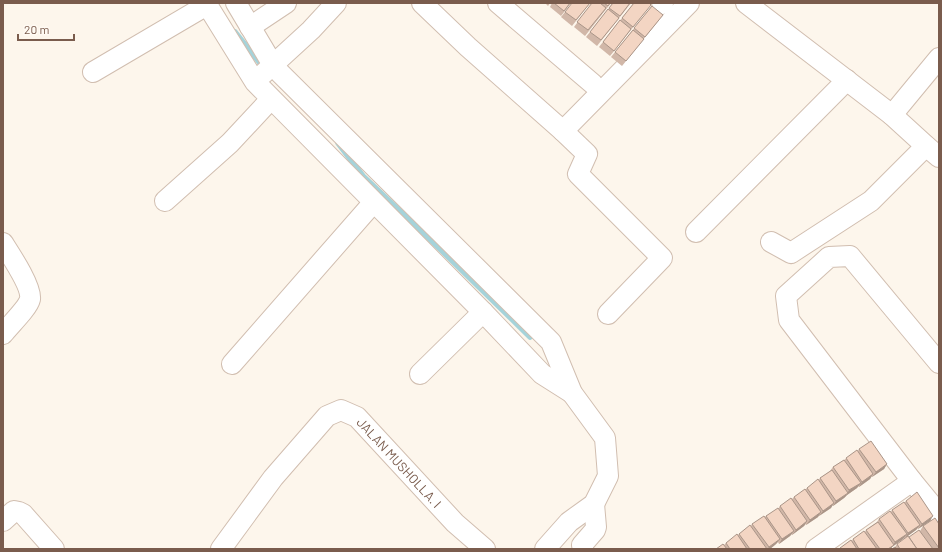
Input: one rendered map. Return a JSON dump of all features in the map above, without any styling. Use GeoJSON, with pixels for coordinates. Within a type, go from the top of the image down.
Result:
{"type":"FeatureCollection","features":[{"type":"Feature","properties":{"kind":"street"},"geometry":{"type":"LineString","coordinates":[[236,3],[273,65],[551,342],[572,393],[605,438],[608,476],[594,504],[570,522],[546,549]]}},
{"type":"Feature","properties":{"kind":"street"},"geometry":{"type":"LineString","coordinates":[[250,28],[286,3]]}},
{"type":"Feature","properties":{"kind":"street"},"geometry":{"type":"LineString","coordinates":[[255,82],[311,30],[336,3]]}},
{"type":"Feature","properties":{"kind":"street"},"geometry":{"type":"LineString","coordinates":[[422,3],[468,47],[587,154],[578,174],[662,258],[608,314]]}},
{"type":"Feature","properties":{"kind":"street"},"geometry":{"type":"LineString","coordinates":[[498,3],[593,84]]}},
{"type":"Feature","properties":{"kind":"street"},"geometry":{"type":"LineString","coordinates":[[563,131],[689,3]]}},
{"type":"Feature","properties":{"kind":"street"},"geometry":{"type":"LineString","coordinates":[[746,3],[892,115],[932,152],[871,201],[791,253],[771,242]]}},
{"type":"Feature","properties":{"kind":"street"},"geometry":{"type":"LineString","coordinates":[[93,72],[206,4],[255,82],[373,203],[483,312],[542,374],[572,393]]}},
{"type":"Feature","properties":{"kind":"street"},"geometry":{"type":"LineString","coordinates":[[892,115],[939,58]]}},
{"type":"Feature","properties":{"kind":"street"},"geometry":{"type":"LineString","coordinates":[[696,232],[846,80]]}},
{"type":"Feature","properties":{"kind":"street"},"geometry":{"type":"LineString","coordinates":[[165,201],[230,143],[272,99]]}},
{"type":"Feature","properties":{"kind":"street"},"geometry":{"type":"LineString","coordinates":[[232,364],[373,203]]}},
{"type":"Feature","properties":{"kind":"street"},"geometry":{"type":"LineString","coordinates":[[3,243],[27,285],[30,298],[24,309],[3,334]]}},
{"type":"Feature","properties":{"kind":"street"},"geometry":{"type":"LineString","coordinates":[[939,362],[850,256],[829,257],[786,296],[789,320],[939,514]]}},
{"type":"Feature","properties":{"kind":"street"},"geometry":{"type":"LineString","coordinates":[[420,374],[483,312]]}},
{"type":"Feature","properties":{"kind":"street","name":"JALAN MUSHOLLA. I"},"geometry":{"type":"LineString","coordinates":[[221,549],[273,478],[327,416],[341,410],[357,416],[455,524],[485,549]]}},
{"type":"Feature","properties":{"kind":"street"},"geometry":{"type":"LineString","coordinates":[[816,549],[912,481]]}},
{"type":"Feature","properties":{"kind":"street"},"geometry":{"type":"LineString","coordinates":[[583,549],[582,545],[596,527],[594,504]]}},
{"type":"Feature","properties":{"kind":"street"},"geometry":{"type":"LineString","coordinates":[[3,521],[14,511],[23,514],[54,549]]}},
{"type":"Feature","properties":{"kind":"building"},"geometry":{"type":"Polygon","coordinates":[[[554,3],[570,3],[564,11],[554,3]]]}},
{"type":"Feature","properties":{"kind":"building"},"geometry":{"type":"Polygon","coordinates":[[[572,3],[590,3],[576,20],[565,12],[572,3]]]}},
{"type":"Feature","properties":{"kind":"building"},"geometry":{"type":"Polygon","coordinates":[[[592,3],[600,3],[606,8],[588,30],[577,22],[592,3]]]}},
{"type":"Feature","properties":{"kind":"building"},"geometry":{"type":"Polygon","coordinates":[[[613,3],[630,3],[620,16],[609,8],[613,3]]]}},
{"type":"Feature","properties":{"kind":"building"},"geometry":{"type":"Polygon","coordinates":[[[634,3],[649,3],[651,5],[633,27],[622,18],[634,3]]]}},
{"type":"Feature","properties":{"kind":"building"},"geometry":{"type":"Polygon","coordinates":[[[652,6],[663,15],[645,37],[634,28],[652,6]]]}},
{"type":"Feature","properties":{"kind":"building"},"geometry":{"type":"Polygon","coordinates":[[[608,9],[619,18],[601,40],[590,32],[608,9]]]}},
{"type":"Feature","properties":{"kind":"building"},"geometry":{"type":"Polygon","coordinates":[[[620,20],[631,29],[614,51],[603,42],[620,20]]]}},
{"type":"Feature","properties":{"kind":"building"},"geometry":{"type":"Polygon","coordinates":[[[633,30],[644,39],[626,61],[615,52],[633,30]]]}},
{"type":"Feature","properties":{"kind":"building"},"geometry":{"type":"Polygon","coordinates":[[[871,441],[887,464],[876,472],[859,449],[871,441]]]}},
{"type":"Feature","properties":{"kind":"building"},"geometry":{"type":"Polygon","coordinates":[[[857,450],[873,474],[862,482],[846,458],[857,450]]]}},
{"type":"Feature","properties":{"kind":"building"},"geometry":{"type":"Polygon","coordinates":[[[844,460],[861,483],[849,490],[833,467],[844,460]]]}},
{"type":"Feature","properties":{"kind":"building"},"geometry":{"type":"Polygon","coordinates":[[[832,470],[848,493],[836,501],[820,478],[832,470]]]}},
{"type":"Feature","properties":{"kind":"building"},"geometry":{"type":"Polygon","coordinates":[[[818,479],[834,503],[823,511],[807,488],[818,479]]]}},
{"type":"Feature","properties":{"kind":"building"},"geometry":{"type":"Polygon","coordinates":[[[805,489],[821,512],[810,520],[794,497],[805,489]]]}},
{"type":"Feature","properties":{"kind":"building"},"geometry":{"type":"Polygon","coordinates":[[[917,492],[933,516],[922,524],[906,501],[917,492]]]}},
{"type":"Feature","properties":{"kind":"building"},"geometry":{"type":"Polygon","coordinates":[[[791,498],[807,521],[796,530],[780,506],[791,498]]]}},
{"type":"Feature","properties":{"kind":"building"},"geometry":{"type":"Polygon","coordinates":[[[904,502],[920,525],[908,533],[892,510],[904,502]]]}},
{"type":"Feature","properties":{"kind":"building"},"geometry":{"type":"Polygon","coordinates":[[[778,508],[794,531],[782,539],[766,516],[778,508]]]}},
{"type":"Feature","properties":{"kind":"building"},"geometry":{"type":"Polygon","coordinates":[[[890,511],[907,534],[895,542],[879,519],[890,511]]]}},
{"type":"Feature","properties":{"kind":"building"},"geometry":{"type":"Polygon","coordinates":[[[764,516],[780,539],[769,547],[752,524],[764,516]]]}},
{"type":"Feature","properties":{"kind":"building"},"geometry":{"type":"Polygon","coordinates":[[[935,518],[939,524],[939,548],[923,526],[935,518]]]}},
{"type":"Feature","properties":{"kind":"building"},"geometry":{"type":"Polygon","coordinates":[[[878,522],[894,545],[888,549],[880,549],[866,530],[878,522]]]}},
{"type":"Feature","properties":{"kind":"building"},"geometry":{"type":"Polygon","coordinates":[[[750,525],[767,549],[750,549],[739,534],[750,525]]]}},
{"type":"Feature","properties":{"kind":"building"},"geometry":{"type":"Polygon","coordinates":[[[919,530],[933,549],[917,549],[909,537],[919,530]]]}},
{"type":"Feature","properties":{"kind":"building"},"geometry":{"type":"Polygon","coordinates":[[[864,531],[877,549],[859,549],[853,539],[864,531]]]}},
{"type":"Feature","properties":{"kind":"building"},"geometry":{"type":"Polygon","coordinates":[[[737,534],[747,549],[730,549],[726,543],[737,534]]]}},
{"type":"Feature","properties":{"kind":"building"},"geometry":{"type":"Polygon","coordinates":[[[908,536],[917,549],[900,549],[897,544],[908,536]]]}},
{"type":"Feature","properties":{"kind":"building"},"geometry":{"type":"Polygon","coordinates":[[[851,540],[857,549],[840,549],[840,548],[851,540]]]}},
{"type":"Feature","properties":{"kind":"building"},"geometry":{"type":"Polygon","coordinates":[[[723,544],[727,549],[716,549],[723,544]]]}},
{"type":"Feature","properties":{"kind":"waterway"},"geometry":{"type":"LineString","coordinates":[[235,32],[260,63]]}},
{"type":"Feature","properties":{"kind":"waterway"},"geometry":{"type":"LineString","coordinates":[[338,143],[363,176],[530,337]]}}]}
